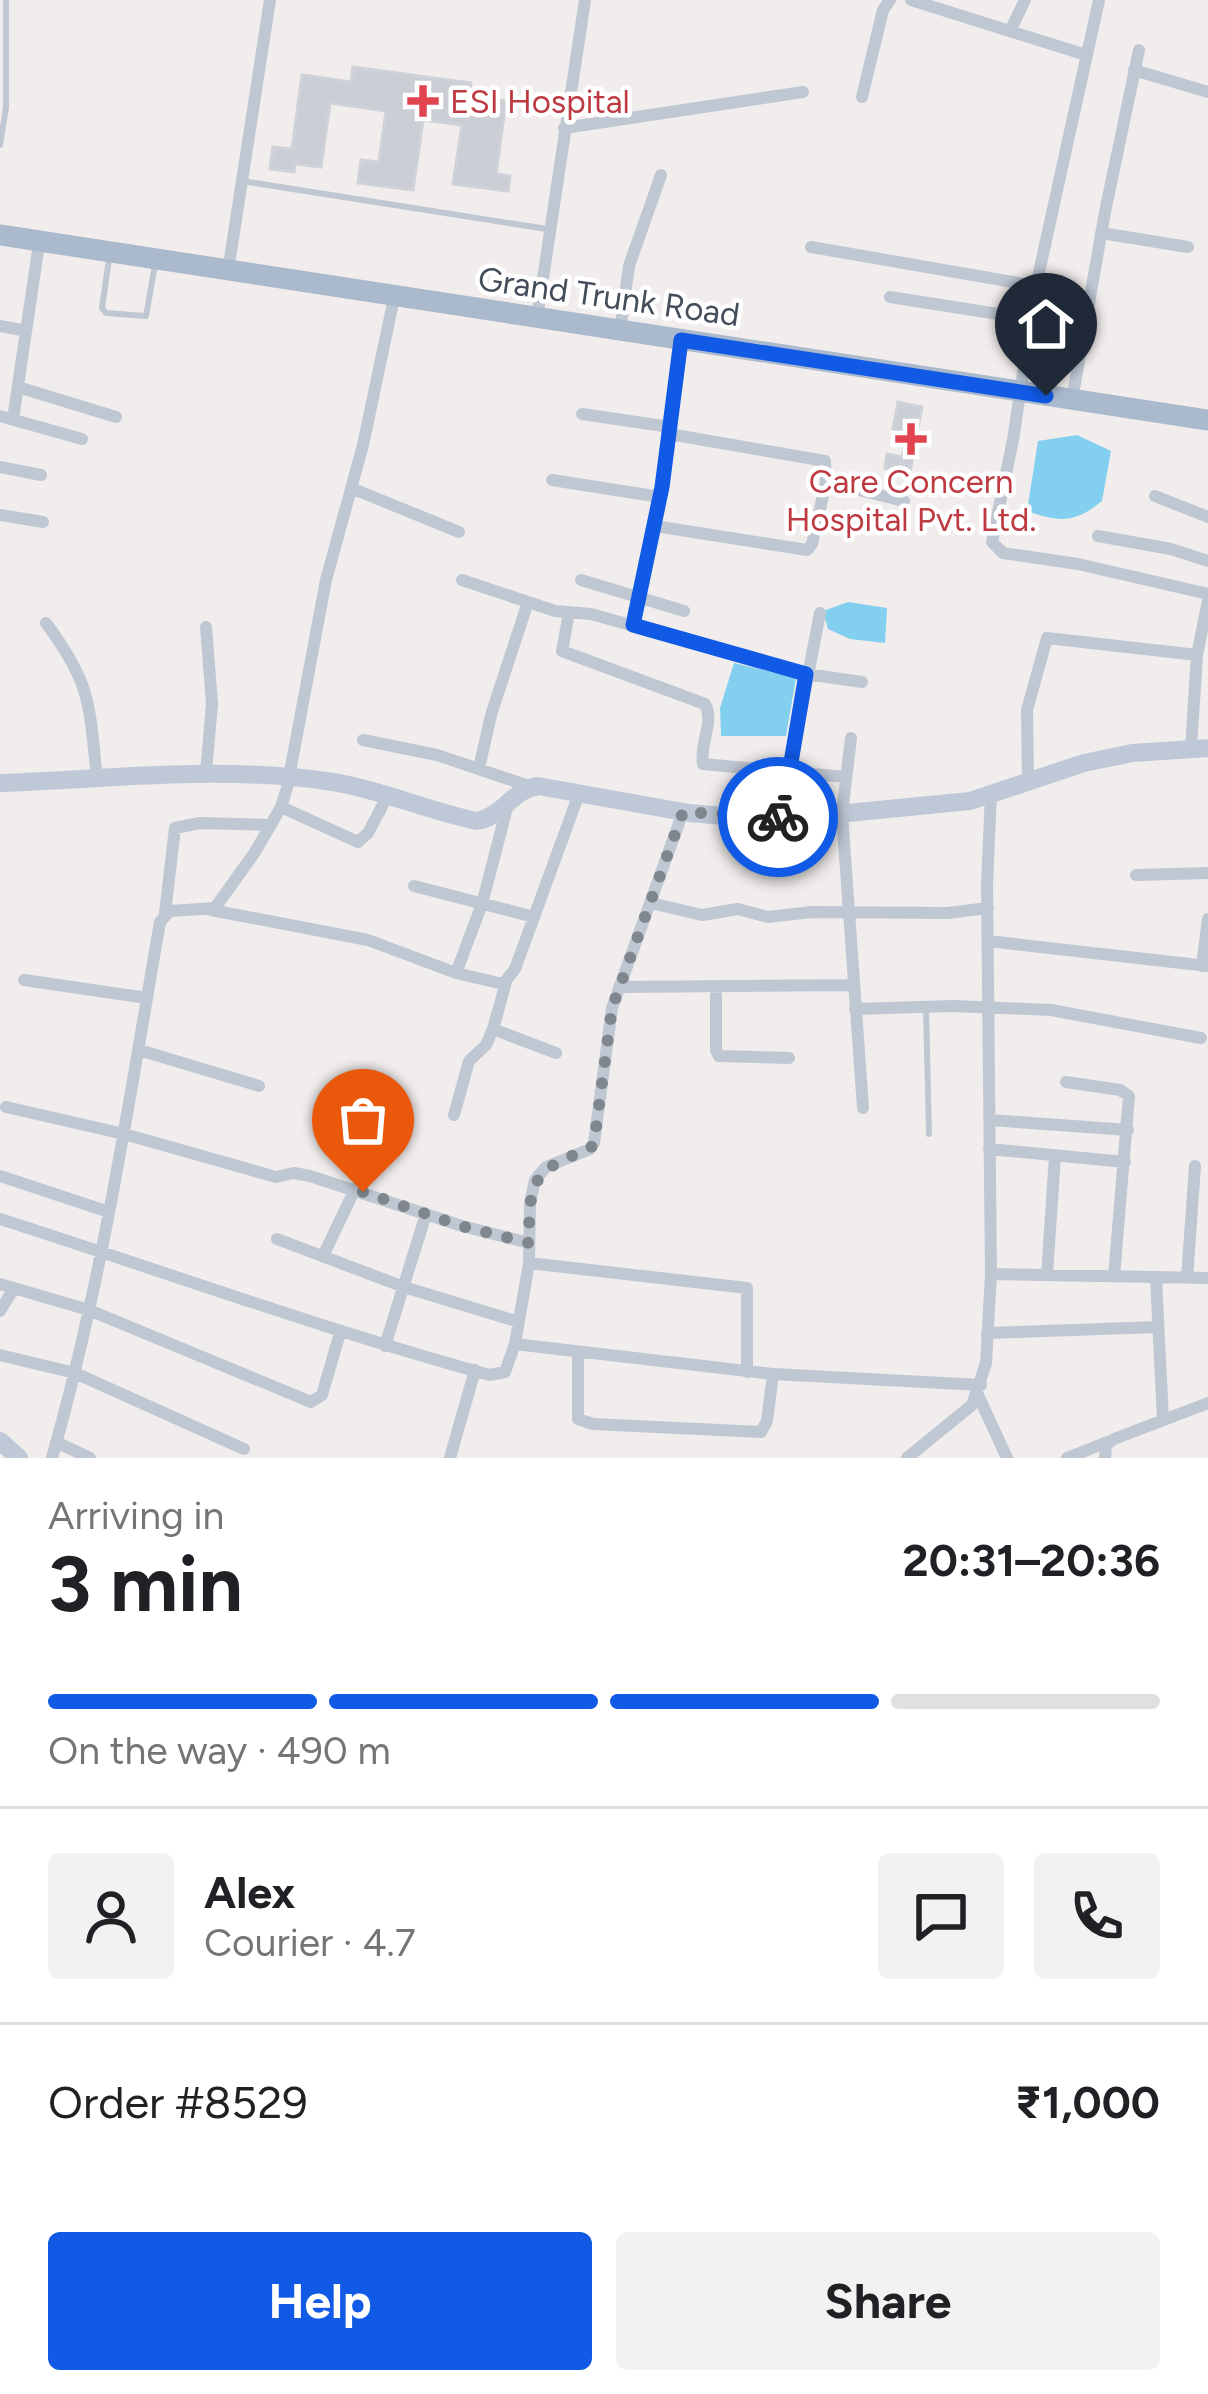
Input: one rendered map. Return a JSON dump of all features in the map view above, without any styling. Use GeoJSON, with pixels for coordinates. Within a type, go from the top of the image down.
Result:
{"type":"FeatureCollection","features":[{"type":"Feature","properties":{"kind":"main road","name":"Grand Trunk Road"},"geometry":{"type":"LineString","coordinates":[[14,240],[1208,420]]}},
{"type":"Feature","properties":{"kind":"street"},"geometry":{"type":"LineString","coordinates":[[228,272],[270,0]]}},
{"type":"Feature","properties":{"kind":"street"},"geometry":{"type":"LineString","coordinates":[[537,318],[585,0]]}},
{"type":"Feature","properties":{"kind":"street"},"geometry":{"type":"LineString","coordinates":[[862,98],[883,10],[890,0]]}},
{"type":"Feature","properties":{"kind":"street"},"geometry":{"type":"LineString","coordinates":[[910,0],[1086,55]]}},
{"type":"Feature","properties":{"kind":"street"},"geometry":{"type":"LineString","coordinates":[[1010,31],[1025,0]]}},
{"type":"Feature","properties":{"kind":"street"},"geometry":{"type":"LineString","coordinates":[[363,740],[479,768],[532,787],[747,818],[947,804],[1132,753],[1199,748],[1197,655],[1208,597],[993,547],[1036,286],[1099,0]]}},
{"type":"Feature","properties":{"kind":"street"},"geometry":{"type":"LineString","coordinates":[[1072,400],[1139,50]]}},
{"type":"Feature","properties":{"kind":"street"},"geometry":{"type":"LineString","coordinates":[[1135,70],[1208,92]]}},
{"type":"Feature","properties":{"kind":"street"},"geometry":{"type":"LineString","coordinates":[[564,128],[803,92]]}},
{"type":"Feature","properties":{"kind":"street"},"geometry":{"type":"LineString","coordinates":[[620,331],[629,266],[661,175]]}},
{"type":"Feature","properties":{"kind":"street"},"geometry":{"type":"LineString","coordinates":[[1101,233],[1188,248]]}},
{"type":"Feature","properties":{"kind":"street"},"geometry":{"type":"LineString","coordinates":[[14,240],[26,331],[18,387],[7,417],[82,440]]}},
{"type":"Feature","properties":{"kind":"street"},"geometry":{"type":"LineString","coordinates":[[811,247],[1036,286]]}},
{"type":"Feature","properties":{"kind":"street"},"geometry":{"type":"LineString","coordinates":[[890,296],[1030,319]]}},
{"type":"Feature","properties":{"kind":"street"},"geometry":{"type":"LineString","coordinates":[[211,910],[271,825],[290,778],[326,580],[394,298]]}},
{"type":"Feature","properties":{"kind":"street"},"geometry":{"type":"LineString","coordinates":[[0,326],[26,331]]}},
{"type":"Feature","properties":{"kind":"street"},"geometry":{"type":"LineString","coordinates":[[633,625],[661,496],[681,340]]}},
{"type":"Feature","properties":{"kind":"street"},"geometry":{"type":"LineString","coordinates":[[18,387],[116,417]]}},
{"type":"Feature","properties":{"kind":"street"},"geometry":{"type":"LineString","coordinates":[[582,414],[825,461],[828,469],[807,550],[655,526]]}},
{"type":"Feature","properties":{"kind":"street"},"geometry":{"type":"LineString","coordinates":[[0,466],[41,475]]}},
{"type":"Feature","properties":{"kind":"street"},"geometry":{"type":"LineString","coordinates":[[553,480],[661,496]]}},
{"type":"Feature","properties":{"kind":"street"},"geometry":{"type":"LineString","coordinates":[[826,482],[904,501]]}},
{"type":"Feature","properties":{"kind":"street"},"geometry":{"type":"LineString","coordinates":[[351,488],[459,532]]}},
{"type":"Feature","properties":{"kind":"street"},"geometry":{"type":"LineString","coordinates":[[1155,496],[1208,517]]}},
{"type":"Feature","properties":{"kind":"street"},"geometry":{"type":"LineString","coordinates":[[0,515],[43,522]]}},
{"type":"Feature","properties":{"kind":"street"},"geometry":{"type":"LineString","coordinates":[[1098,536],[1208,561]]}},
{"type":"Feature","properties":{"kind":"street"},"geometry":{"type":"LineString","coordinates":[[462,580],[528,602],[569,613],[579,611],[806,674],[862,682]]}},
{"type":"Feature","properties":{"kind":"street"},"geometry":{"type":"LineString","coordinates":[[581,580],[684,611]]}},
{"type":"Feature","properties":{"kind":"street"},"geometry":{"type":"LineString","coordinates":[[479,768],[528,602]]}},
{"type":"Feature","properties":{"kind":"street"},"geometry":{"type":"LineString","coordinates":[[569,613],[562,651],[705,704],[709,716],[703,764],[846,777]]}},
{"type":"Feature","properties":{"kind":"street"},"geometry":{"type":"LineString","coordinates":[[787,817],[789,774],[820,613]]}},
{"type":"Feature","properties":{"kind":"street"},"geometry":{"type":"LineString","coordinates":[[46,623],[82,677],[97,779]]}},
{"type":"Feature","properties":{"kind":"street"},"geometry":{"type":"LineString","coordinates":[[206,627],[212,711],[206,772]]}},
{"type":"Feature","properties":{"kind":"street"},"geometry":{"type":"LineString","coordinates":[[1028,781],[1027,710],[1047,638],[1197,655]]}},
{"type":"Feature","properties":{"kind":"street"},"geometry":{"type":"LineString","coordinates":[[851,738],[842,814],[863,1108]]}},
{"type":"Feature","properties":{"kind":"street"},"geometry":{"type":"LineString","coordinates":[[0,783],[206,772],[290,778],[337,782],[477,821],[492,817],[532,787]]}},
{"type":"Feature","properties":{"kind":"street"},"geometry":{"type":"LineString","coordinates":[[454,1114],[469,1061],[494,1029],[506,982],[580,791]]}},
{"type":"Feature","properties":{"kind":"street"},"geometry":{"type":"LineString","coordinates":[[908,1458],[965,1413],[980,1390],[987,1334],[991,793]]}},
{"type":"Feature","properties":{"kind":"street"},"geometry":{"type":"LineString","coordinates":[[281,807],[358,842],[387,797]]}},
{"type":"Feature","properties":{"kind":"street"},"geometry":{"type":"LineString","coordinates":[[456,973],[482,904],[508,803]]}},
{"type":"Feature","properties":{"kind":"street"},"geometry":{"type":"LineString","coordinates":[[0,1219],[340,1333],[490,1375],[505,1372],[529,1263],[535,1180],[546,1167],[594,1143],[612,1008],[683,812]]}},
{"type":"Feature","properties":{"kind":"street"},"geometry":{"type":"LineString","coordinates":[[52,1458],[109,1212],[165,913],[175,828],[200,823],[271,825]]}},
{"type":"Feature","properties":{"kind":"street"},"geometry":{"type":"LineString","coordinates":[[1136,875],[1208,873]]}},
{"type":"Feature","properties":{"kind":"street"},"geometry":{"type":"LineString","coordinates":[[414,886],[534,917]]}},
{"type":"Feature","properties":{"kind":"street"},"geometry":{"type":"LineString","coordinates":[[651,903],[702,915],[738,909],[768,917],[988,908]]}},
{"type":"Feature","properties":{"kind":"street"},"geometry":{"type":"LineString","coordinates":[[165,913],[211,910],[368,940],[456,973],[498,985],[506,982]]}},
{"type":"Feature","properties":{"kind":"street"},"geometry":{"type":"LineString","coordinates":[[988,941],[1205,966],[1208,919]]}},
{"type":"Feature","properties":{"kind":"street"},"geometry":{"type":"LineString","coordinates":[[24,980],[147,998]]}},
{"type":"Feature","properties":{"kind":"street"},"geometry":{"type":"LineString","coordinates":[[619,987],[854,985]]}},
{"type":"Feature","properties":{"kind":"street"},"geometry":{"type":"LineString","coordinates":[[716,987],[719,1056],[789,1058]]}},
{"type":"Feature","properties":{"kind":"street"},"geometry":{"type":"LineString","coordinates":[[855,1009],[990,1007],[1069,1012],[1201,1038]]}},
{"type":"Feature","properties":{"kind":"street"},"geometry":{"type":"LineString","coordinates":[[494,1029],[556,1053]]}},
{"type":"Feature","properties":{"kind":"street"},"geometry":{"type":"LineString","coordinates":[[139,1050],[259,1086]]}},
{"type":"Feature","properties":{"kind":"street"},"geometry":{"type":"LineString","coordinates":[[1066,1082],[1125,1091],[1129,1096],[1114,1277]]}},
{"type":"Feature","properties":{"kind":"street"},"geometry":{"type":"LineString","coordinates":[[6,1107],[124,1134],[276,1178],[300,1174],[529,1243]]}},
{"type":"Feature","properties":{"kind":"street"},"geometry":{"type":"LineString","coordinates":[[990,1120],[1128,1130]]}},
{"type":"Feature","properties":{"kind":"street"},"geometry":{"type":"LineString","coordinates":[[989,1149],[1125,1162]]}},
{"type":"Feature","properties":{"kind":"street"},"geometry":{"type":"LineString","coordinates":[[1047,1275],[1055,1156]]}},
{"type":"Feature","properties":{"kind":"street"},"geometry":{"type":"LineString","coordinates":[[1187,1278],[1195,1166]]}},
{"type":"Feature","properties":{"kind":"street"},"geometry":{"type":"LineString","coordinates":[[0,1176],[109,1212]]}},
{"type":"Feature","properties":{"kind":"street"},"geometry":{"type":"LineString","coordinates":[[323,1256],[355,1189]]}},
{"type":"Feature","properties":{"kind":"street"},"geometry":{"type":"LineString","coordinates":[[385,1346],[426,1214]]}},
{"type":"Feature","properties":{"kind":"street"},"geometry":{"type":"LineString","coordinates":[[277,1239],[404,1287],[519,1322]]}},
{"type":"Feature","properties":{"kind":"street"},"geometry":{"type":"LineString","coordinates":[[529,1263],[748,1288],[748,1372]]}},
{"type":"Feature","properties":{"kind":"street"},"geometry":{"type":"LineString","coordinates":[[991,1274],[1208,1278]]}},
{"type":"Feature","properties":{"kind":"street"},"geometry":{"type":"LineString","coordinates":[[1156,1278],[1163,1420]]}},
{"type":"Feature","properties":{"kind":"street"},"geometry":{"type":"LineString","coordinates":[[0,1311],[7,1286],[89,1310],[311,1402],[322,1395],[340,1333]]}},
{"type":"Feature","properties":{"kind":"street"},"geometry":{"type":"LineString","coordinates":[[987,1334],[1158,1327]]}},
{"type":"Feature","properties":{"kind":"street"},"geometry":{"type":"LineString","coordinates":[[514,1344],[748,1372],[980,1390]]}},
{"type":"Feature","properties":{"kind":"street"},"geometry":{"type":"LineString","coordinates":[[578,1352],[577,1416],[593,1424],[761,1432],[767,1421],[773,1374]]}},
{"type":"Feature","properties":{"kind":"street"},"geometry":{"type":"LineString","coordinates":[[0,1354],[75,1373],[244,1449]]}},
{"type":"Feature","properties":{"kind":"street"},"geometry":{"type":"LineString","coordinates":[[450,1458],[475,1370]]}},
{"type":"Feature","properties":{"kind":"street"},"geometry":{"type":"LineString","coordinates":[[980,1390],[1007,1458]]}},
{"type":"Feature","properties":{"kind":"street"},"geometry":{"type":"LineString","coordinates":[[1067,1458],[1208,1402]]}},
{"type":"Feature","properties":{"kind":"street"},"geometry":{"type":"LineString","coordinates":[[0,1441],[19,1458]]}},
{"type":"Feature","properties":{"kind":"street"},"geometry":{"type":"LineString","coordinates":[[56,1442],[90,1458]]}},
{"type":"Feature","properties":{"kind":"street"},"geometry":{"type":"LineString","coordinates":[[1105,1458],[1109,1442]]}},
{"type":"Feature","properties":{"kind":"lane"},"geometry":{"type":"LineString","coordinates":[[0,145],[6,0]]}},
{"type":"Feature","properties":{"kind":"lane"},"geometry":{"type":"LineString","coordinates":[[242,181],[550,229]]}},
{"type":"Feature","properties":{"kind":"lane"},"geometry":{"type":"LineString","coordinates":[[109,254],[102,308],[106,314],[146,316],[155,262]]}},
{"type":"Feature","properties":{"kind":"lane"},"geometry":{"type":"LineString","coordinates":[[926,1008],[929,1134]]}},
{"type":"Feature","properties":{"kind":"water"},"geometry":{"type":"Polygon","coordinates":[[[1077,435],[1111,451],[1102,501],[1066,519],[1027,511],[1038,441],[1077,435]]]}},
{"type":"Feature","properties":{"kind":"water"},"geometry":{"type":"Polygon","coordinates":[[[848,602],[887,608],[885,643],[850,639],[828,629],[823,611],[848,602]]]}},
{"type":"Feature","properties":{"kind":"water"},"geometry":{"type":"Polygon","coordinates":[[[734,663],[796,678],[786,736],[721,736],[720,708],[734,663]]]}},
{"type":"Feature","properties":{"kind":"building"},"geometry":{"type":"Polygon","coordinates":[[[353,67],[471,83],[469,96],[506,101],[496,174],[510,176],[508,191],[453,184],[462,125],[423,120],[413,190],[358,183],[361,160],[379,162],[386,111],[330,103],[321,167],[295,164],[294,172],[270,169],[273,147],[292,149],[302,75],[351,82],[353,67]]]}},
{"type":"Feature","properties":{"kind":"building"},"geometry":{"type":"Polygon","coordinates":[[[898,402],[922,407],[910,472],[885,468],[887,454],[902,457],[907,432],[893,429],[898,402]]]}},
{"type":"Feature","properties":{"kind":"way so far"},"geometry":{"type":"LineString","coordinates":[[363,1192],[461,1226],[529,1243],[535,1180],[546,1167],[594,1143],[612,1008],[683,812],[778,817]]}},
{"type":"Feature","properties":{"kind":"place","name":"ESI Hospital"},"geometry":{"type":"Point","coordinates":[423,101]}},
{"type":"Feature","properties":{"kind":"place","name":"Care Concern Hospital Pvt. Ltd."},"geometry":{"type":"Point","coordinates":[911,439]}},
{"type":"Feature","properties":{"kind":"route"},"geometry":{"type":"LineString","coordinates":[[778,817],[787,817],[789,774],[806,674],[633,625],[662,487],[681,340],[1046,396]]}}]}
